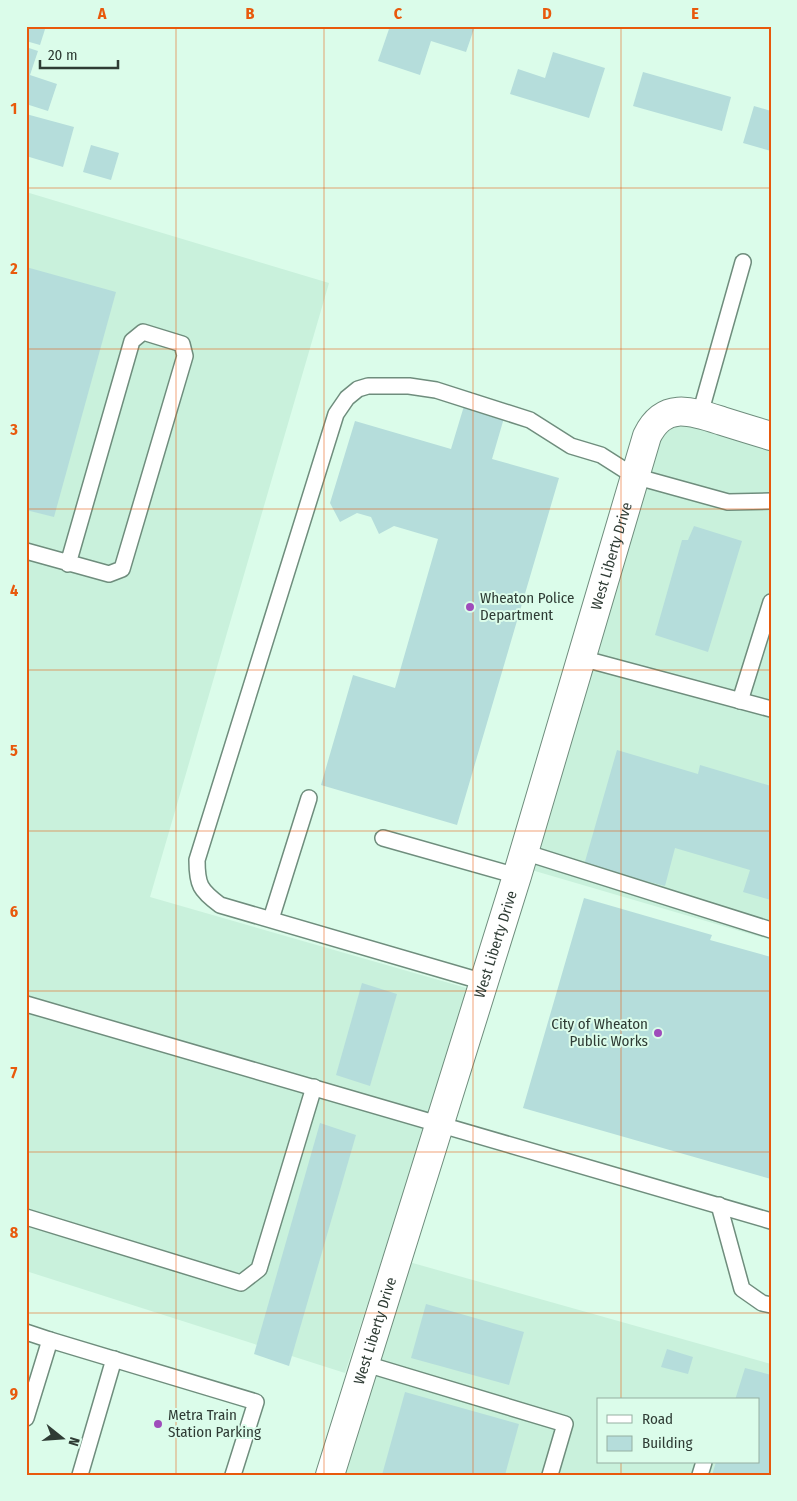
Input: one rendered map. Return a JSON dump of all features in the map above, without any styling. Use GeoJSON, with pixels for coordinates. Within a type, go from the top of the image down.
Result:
{"type":"FeatureCollection","features":[{"type":"Feature","properties":{"kind":"street","name":"West Liberty Drive"},"geometry":{"type":"LineString","coordinates":[[330,1475],[520,864],[646,436],[651,427],[662,416],[687,411],[700,414]]}},
{"type":"Feature","properties":{"kind":"street"},"geometry":{"type":"LineString","coordinates":[[700,414],[771,436]]}},
{"type":"Feature","properties":{"kind":"lane"},"geometry":{"type":"LineString","coordinates":[[700,414],[743,262]]}},
{"type":"Feature","properties":{"kind":"lane"},"geometry":{"type":"LineString","coordinates":[[26,551],[68,564],[109,574],[122,569],[184,356],[182,344],[143,332],[132,340],[68,564]]}},
{"type":"Feature","properties":{"kind":"lane"},"geometry":{"type":"LineString","coordinates":[[484,982],[220,905],[205,894],[197,880],[197,860],[336,414],[347,398],[358,389],[368,386],[409,386],[436,390],[530,420],[571,446],[601,455],[634,476],[728,502],[771,501]]}},
{"type":"Feature","properties":{"kind":"lane"},"geometry":{"type":"LineString","coordinates":[[740,701],[771,602]]}},
{"type":"Feature","properties":{"kind":"lane"},"geometry":{"type":"LineString","coordinates":[[581,658],[771,709]]}},
{"type":"Feature","properties":{"kind":"lane"},"geometry":{"type":"LineString","coordinates":[[270,920],[309,798]]}},
{"type":"Feature","properties":{"kind":"lane"},"geometry":{"type":"LineString","coordinates":[[383,838],[520,864],[771,930]]}},
{"type":"Feature","properties":{"kind":"lane"},"geometry":{"type":"LineString","coordinates":[[26,1004],[771,1220]]}},
{"type":"Feature","properties":{"kind":"lane"},"geometry":{"type":"LineString","coordinates":[[26,1217],[240,1283],[259,1269],[314,1087]]}},
{"type":"Feature","properties":{"kind":"lane"},"geometry":{"type":"LineString","coordinates":[[719,1205],[742,1289],[771,1305]]}},
{"type":"Feature","properties":{"kind":"lane"},"geometry":{"type":"LineString","coordinates":[[26,1332],[256,1402],[233,1475]]}},
{"type":"Feature","properties":{"kind":"lane"},"geometry":{"type":"LineString","coordinates":[[26,1418],[50,1340]]}},
{"type":"Feature","properties":{"kind":"lane"},"geometry":{"type":"LineString","coordinates":[[80,1475],[114,1359]]}},
{"type":"Feature","properties":{"kind":"lane"},"geometry":{"type":"LineString","coordinates":[[366,1364],[565,1424],[550,1475]]}},
{"type":"Feature","properties":{"kind":"shaded area"},"geometry":{"type":"Polygon","coordinates":[[[26,192],[329,283],[150,897],[470,989],[345,1373],[26,1271],[26,192]]]}},
{"type":"Feature","properties":{"kind":"shaded area"},"geometry":{"type":"Polygon","coordinates":[[[650,409],[771,446],[771,940],[511,864],[650,409]]]}},
{"type":"Feature","properties":{"kind":"shaded area"},"geometry":{"type":"Polygon","coordinates":[[[402,1260],[771,1364],[771,1475],[336,1475],[402,1260]]]}},
{"type":"Feature","properties":{"kind":"building"},"geometry":{"type":"Polygon","coordinates":[[[26,26],[46,26],[40,45],[26,41],[26,26]]]}},
{"type":"Feature","properties":{"kind":"building"},"geometry":{"type":"Polygon","coordinates":[[[380,26],[475,26],[466,52],[431,41],[420,75],[378,61],[389,29],[380,26]]]}},
{"type":"Feature","properties":{"kind":"building"},"geometry":{"type":"Polygon","coordinates":[[[26,47],[38,51],[30,75],[57,84],[48,111],[26,104],[26,47]]]}},
{"type":"Feature","properties":{"kind":"building"},"geometry":{"type":"Polygon","coordinates":[[[553,52],[605,68],[589,118],[510,94],[518,69],[545,78],[553,52]]]}},
{"type":"Feature","properties":{"kind":"building"},"geometry":{"type":"Polygon","coordinates":[[[643,72],[731,97],[722,131],[633,106],[643,72]]]}},
{"type":"Feature","properties":{"kind":"building"},"geometry":{"type":"Polygon","coordinates":[[[754,106],[771,111],[771,151],[743,143],[754,106]]]}},
{"type":"Feature","properties":{"kind":"building"},"geometry":{"type":"Polygon","coordinates":[[[26,114],[74,127],[63,167],[26,156],[26,114]]]}},
{"type":"Feature","properties":{"kind":"building"},"geometry":{"type":"Polygon","coordinates":[[[91,145],[119,153],[111,180],[83,172],[91,145]]]}},
{"type":"Feature","properties":{"kind":"building"},"geometry":{"type":"Polygon","coordinates":[[[26,267],[116,292],[54,517],[26,510],[26,267]]]}},
{"type":"Feature","properties":{"kind":"building","name":"Wheaton Police Department"},"geometry":{"type":"Polygon","coordinates":[[[464,406],[504,418],[492,459],[559,478],[457,825],[321,785],[353,675],[395,688],[438,539],[394,526],[379,534],[371,517],[357,513],[340,522],[330,503],[355,421],[451,449],[464,406]]]}},
{"type":"Feature","properties":{"kind":"building"},"geometry":{"type":"Polygon","coordinates":[[[694,526],[742,541],[708,652],[655,635],[682,540],[688,540],[694,526]]]}},
{"type":"Feature","properties":{"kind":"building"},"geometry":{"type":"Polygon","coordinates":[[[617,750],[698,774],[700,765],[771,786],[771,900],[743,892],[750,870],[675,848],[665,886],[584,865],[617,750]]]}},
{"type":"Feature","properties":{"kind":"building","name":"City of Wheaton Public Works"},"geometry":{"type":"Polygon","coordinates":[[[584,898],[712,935],[710,940],[771,957],[771,1179],[523,1108],[584,898]]]}},
{"type":"Feature","properties":{"kind":"building"},"geometry":{"type":"Polygon","coordinates":[[[362,983],[397,994],[370,1086],[336,1075],[362,983]]]}},
{"type":"Feature","properties":{"kind":"building"},"geometry":{"type":"Polygon","coordinates":[[[320,1123],[356,1135],[289,1366],[254,1354],[320,1123]]]}},
{"type":"Feature","properties":{"kind":"building"},"geometry":{"type":"Polygon","coordinates":[[[426,1304],[524,1332],[509,1385],[411,1358],[426,1304]]]}},
{"type":"Feature","properties":{"kind":"building"},"geometry":{"type":"Polygon","coordinates":[[[667,1349],[693,1357],[688,1374],[661,1367],[667,1349]]]}},
{"type":"Feature","properties":{"kind":"building"},"geometry":{"type":"Polygon","coordinates":[[[745,1368],[771,1375],[771,1475],[712,1475],[715,1464],[760,1464],[760,1398],[736,1398],[745,1368]]]}},
{"type":"Feature","properties":{"kind":"building"},"geometry":{"type":"Polygon","coordinates":[[[405,1392],[519,1424],[505,1475],[382,1475],[405,1392]]]}},
{"type":"Feature","properties":{"kind":"place","name":"Wheaton Police Department"},"geometry":{"type":"Point","coordinates":[470,607]}},
{"type":"Feature","properties":{"kind":"place","name":"City of Wheaton Public Works"},"geometry":{"type":"Point","coordinates":[658,1033]}},
{"type":"Feature","properties":{"kind":"place","name":"Metra Train Station Parking"},"geometry":{"type":"Point","coordinates":[158,1424]}}]}
